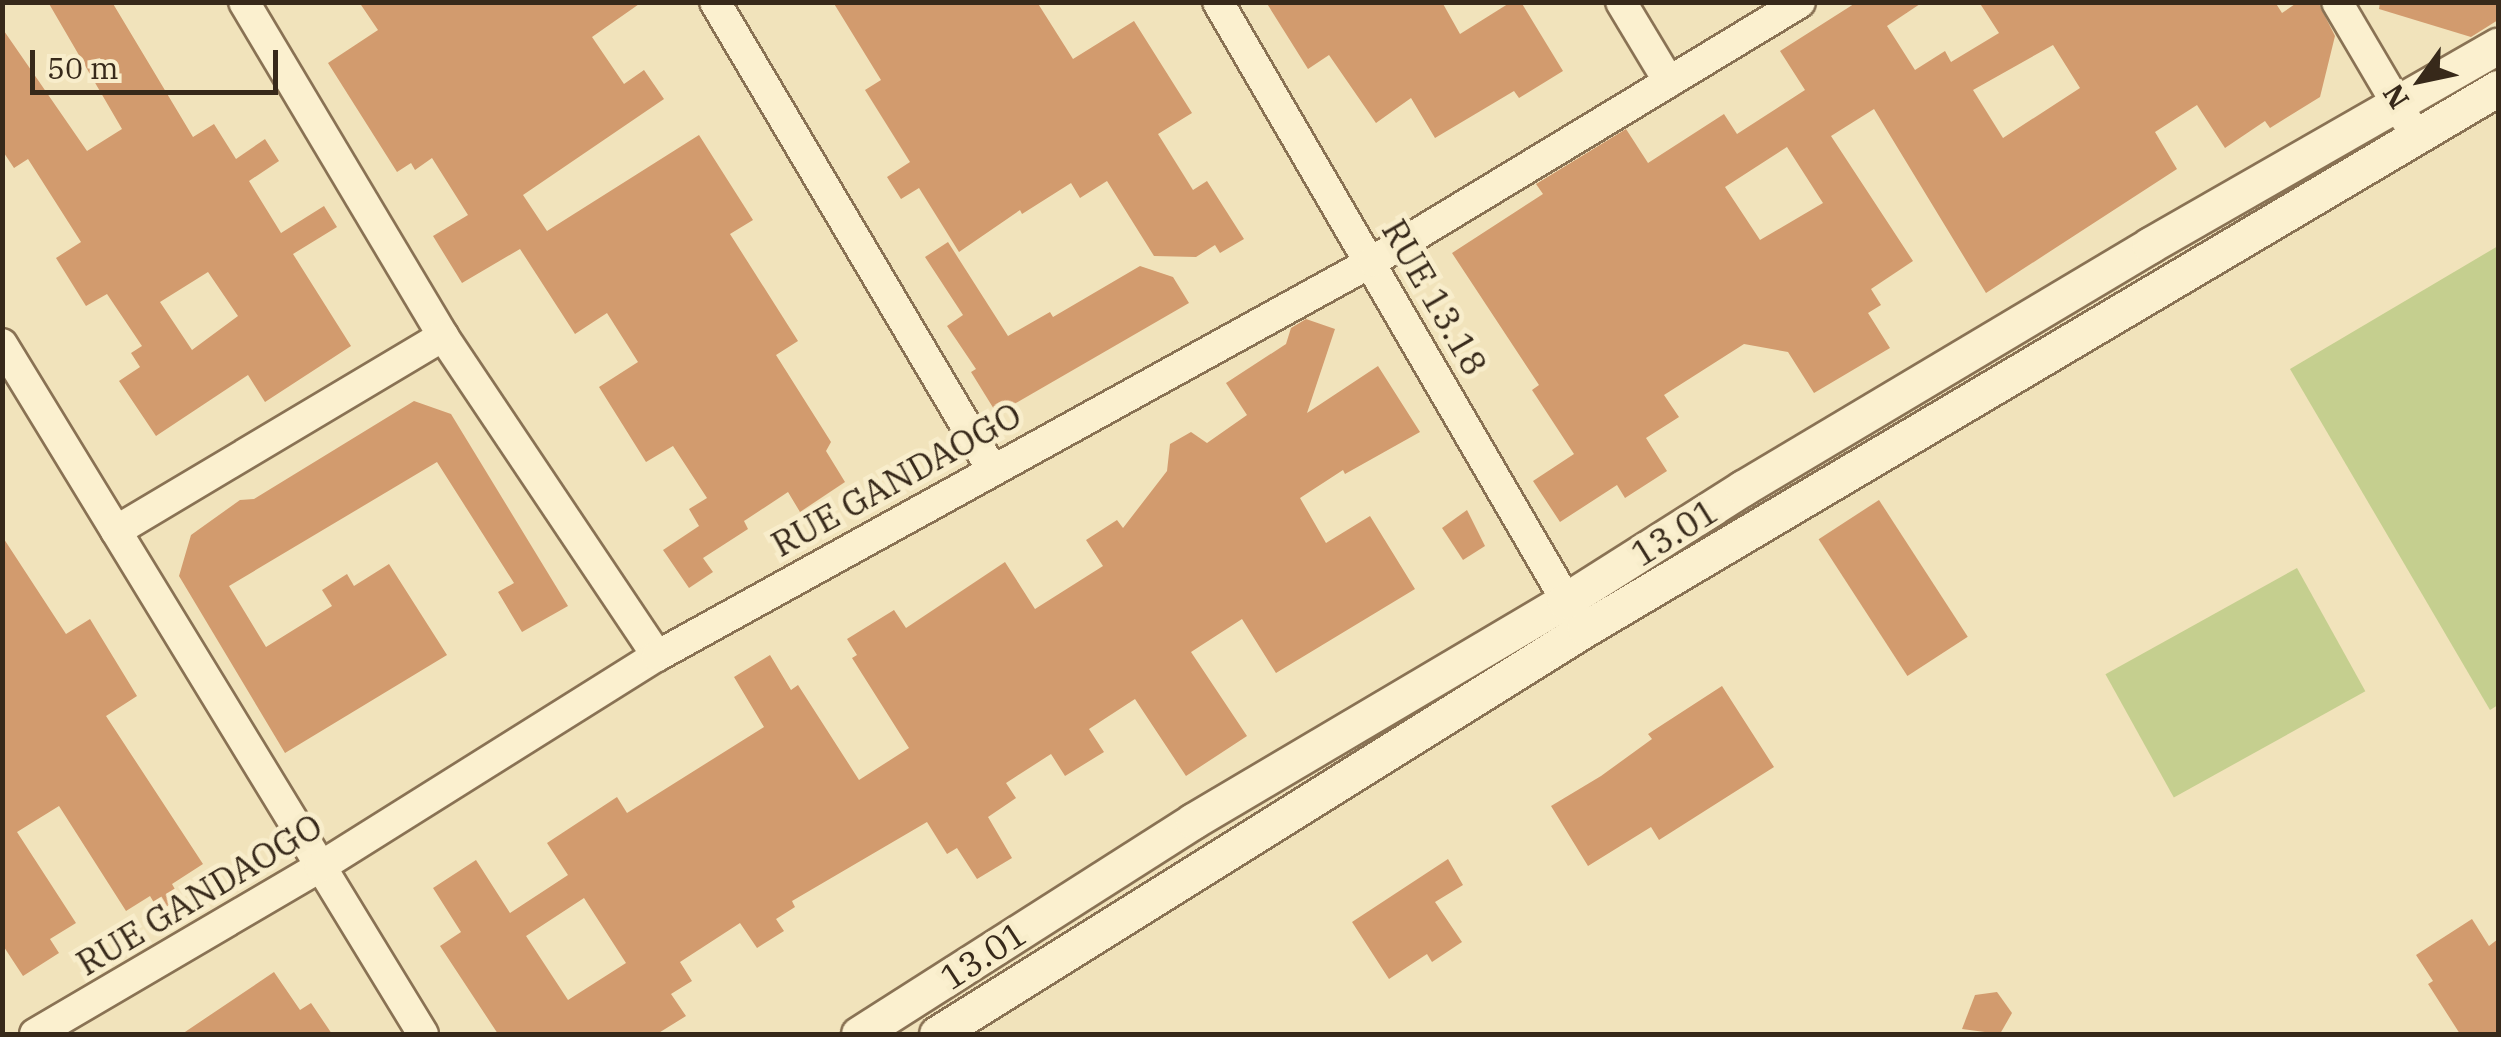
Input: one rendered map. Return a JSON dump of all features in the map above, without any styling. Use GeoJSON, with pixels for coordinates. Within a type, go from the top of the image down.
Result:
{"type":"FeatureCollection","features":[{"type":"Feature","properties":{"kind":"street"},"geometry":{"type":"LineString","coordinates":[[244,2],[443,336],[657,656]]}},
{"type":"Feature","properties":{"kind":"street"},"geometry":{"type":"LineString","coordinates":[[715,2],[991,468]]}},
{"type":"Feature","properties":{"kind":"street","name":"RUE 13.18"},"geometry":{"type":"LineString","coordinates":[[1218,2],[1373,261],[1575,615]]}},
{"type":"Feature","properties":{"kind":"street"},"geometry":{"type":"LineString","coordinates":[[1621,2],[1669,82]]}},
{"type":"Feature","properties":{"kind":"street","name":"RUE GANDAOGO"},"geometry":{"type":"LineString","coordinates":[[35,1034],[320,867],[657,656],[991,468],[1373,261],[1800,2]]}},
{"type":"Feature","properties":{"kind":"street"},"geometry":{"type":"LineString","coordinates":[[2337,2],[2417,138]]}},
{"type":"Feature","properties":{"kind":"street","name":"13.01"},"geometry":{"type":"LineString","coordinates":[[936,1034],[1575,615],[2133,256],[2498,46]]}},
{"type":"Feature","properties":{"kind":"street","name":"13.01"},"geometry":{"type":"LineString","coordinates":[[859,1034],[1193,821],[1575,615],[2417,138],[2498,88]]}},
{"type":"Feature","properties":{"kind":"street"},"geometry":{"type":"LineString","coordinates":[[116,531],[443,336]]}},
{"type":"Feature","properties":{"kind":"street"},"geometry":{"type":"LineString","coordinates":[[2,344],[423,1034]]}},
{"type":"Feature","properties":{"kind":"green space"},"geometry":{"type":"Polygon","coordinates":[[[2498,246],[2498,705],[2490,710],[2290,369],[2498,246]]]}},
{"type":"Feature","properties":{"kind":"green space"},"geometry":{"type":"Polygon","coordinates":[[[2297,568],[2365,691],[2174,797],[2105,674],[2297,568]]]}},
{"type":"Feature","properties":{"kind":"building"},"geometry":{"type":"Polygon","coordinates":[[[48,2],[112,2],[193,137],[214,124],[236,159],[265,139],[279,161],[249,181],[281,233],[324,206],[337,227],[293,254],[351,346],[265,402],[248,375],[156,436],[119,381],[140,367],[131,353],[142,346],[107,294],[86,306],[56,258],[81,242],[28,159],[14,168],[2,150],[2,28],[87,151],[122,129],[48,2]],[[208,272],[160,302],[192,350],[238,316],[208,272]]]}},
{"type":"Feature","properties":{"kind":"building"},"geometry":{"type":"Polygon","coordinates":[[[359,2],[642,2],[592,37],[624,84],[644,70],[664,99],[523,195],[547,231],[699,135],[753,220],[730,234],[798,341],[776,355],[831,442],[826,451],[845,482],[800,512],[788,492],[744,521],[748,529],[703,558],[713,572],[689,588],[663,550],[699,526],[689,509],[707,498],[673,446],[646,462],[599,387],[638,362],[607,313],[575,334],[520,249],[462,283],[433,236],[468,215],[432,158],[415,170],[411,163],[397,172],[328,63],[378,30],[359,2]]]}},
{"type":"Feature","properties":{"kind":"building"},"geometry":{"type":"Polygon","coordinates":[[[833,2],[1037,2],[1073,59],[1134,21],[1192,113],[1158,134],[1193,190],[1207,181],[1244,239],[1220,253],[1215,245],[1196,257],[1154,256],[1107,181],[1080,198],[1071,183],[1022,214],[1020,210],[959,252],[919,188],[901,199],[887,177],[910,162],[865,90],[881,80],[833,2]]]}},
{"type":"Feature","properties":{"kind":"building"},"geometry":{"type":"Polygon","coordinates":[[[1266,2],[1442,2],[1460,34],[1511,2],[1521,2],[1563,71],[1519,98],[1514,91],[1435,138],[1411,98],[1376,123],[1329,55],[1308,69],[1266,2]]]}},
{"type":"Feature","properties":{"kind":"building"},"geometry":{"type":"Polygon","coordinates":[[[1857,2],[1923,2],[1887,26],[1915,70],[1945,51],[1951,62],[1999,33],[1979,2],[2275,2],[2282,13],[2298,2],[2318,2],[2335,36],[2320,97],[2270,128],[2265,121],[2225,148],[2197,105],[2155,132],[2177,169],[1986,293],[1874,109],[1831,136],[1913,261],[1871,289],[1881,305],[1868,313],[1890,348],[1814,393],[1788,352],[1744,344],[1664,395],[1679,417],[1646,438],[1667,471],[1625,498],[1617,485],[1560,522],[1533,481],[1574,454],[1532,390],[1539,385],[1452,253],[1543,194],[1536,184],[1626,129],[1648,163],[1724,114],[1737,134],[1805,90],[1780,51],[1857,2]],[[2053,45],[1973,90],[2003,138],[2080,88],[2053,45]],[[1787,147],[1725,187],[1760,240],[1823,203],[1787,147]]]}},
{"type":"Feature","properties":{"kind":"building"},"geometry":{"type":"Polygon","coordinates":[[[2380,2],[2498,2],[2498,20],[2471,37],[2379,9],[2380,2]]]}},
{"type":"Feature","properties":{"kind":"building"},"geometry":{"type":"Polygon","coordinates":[[[948,242],[1008,336],[1050,312],[1053,317],[1140,266],[1173,277],[1189,303],[997,414],[971,372],[976,369],[947,326],[963,315],[925,257],[948,242]]]}},
{"type":"Feature","properties":{"kind":"building"},"geometry":{"type":"Polygon","coordinates":[[[1306,319],[1335,329],[1307,413],[1378,366],[1420,432],[1345,474],[1343,470],[1300,498],[1326,543],[1370,516],[1415,589],[1276,673],[1242,619],[1191,652],[1247,736],[1186,776],[1135,699],[1089,729],[1104,752],[1065,776],[1051,754],[1006,783],[1016,798],[988,817],[1012,858],[977,879],[957,848],[947,854],[927,822],[792,901],[795,907],[776,919],[784,931],[757,948],[740,923],[680,962],[692,981],[671,994],[686,1016],[657,1034],[498,1034],[440,946],[461,932],[433,888],[476,860],[510,913],[568,875],[547,843],[617,797],[627,813],[764,727],[734,677],[770,655],[791,690],[798,685],[859,780],[909,748],[852,658],[857,655],[847,639],[894,610],[906,628],[1005,562],[1035,609],[1103,566],[1086,540],[1117,520],[1123,528],[1167,471],[1170,444],[1191,432],[1207,443],[1247,415],[1226,383],[1286,344],[1291,328],[1306,319]],[[584,898],[526,936],[568,1000],[626,963],[584,898]]]}},
{"type":"Feature","properties":{"kind":"building"},"geometry":{"type":"Polygon","coordinates":[[[414,401],[451,414],[568,606],[522,632],[498,592],[514,583],[437,462],[229,586],[266,647],[332,606],[322,590],[347,574],[354,586],[389,564],[447,655],[285,753],[179,576],[191,535],[240,500],[254,499],[414,401]]]}},
{"type":"Feature","properties":{"kind":"building"},"geometry":{"type":"Polygon","coordinates":[[[1879,500],[1968,637],[1907,676],[1819,539],[1879,500]]]}},
{"type":"Feature","properties":{"kind":"building"},"geometry":{"type":"Polygon","coordinates":[[[1467,510],[1485,546],[1463,560],[1442,528],[1467,510]]]}},
{"type":"Feature","properties":{"kind":"building"},"geometry":{"type":"Polygon","coordinates":[[[2,536],[66,634],[90,619],[137,696],[106,716],[203,864],[172,884],[180,898],[159,911],[150,896],[126,911],[59,806],[17,832],[76,923],[50,939],[59,953],[23,976],[2,944],[2,536]]]}},
{"type":"Feature","properties":{"kind":"building"},"geometry":{"type":"Polygon","coordinates":[[[1722,686],[1774,767],[1659,840],[1651,827],[1588,866],[1551,806],[1601,776],[1652,739],[1648,734],[1722,686]]]}},
{"type":"Feature","properties":{"kind":"building"},"geometry":{"type":"Polygon","coordinates":[[[1448,859],[1463,885],[1435,902],[1462,942],[1432,962],[1427,954],[1389,979],[1352,922],[1448,859]]]}},
{"type":"Feature","properties":{"kind":"building"},"geometry":{"type":"Polygon","coordinates":[[[2472,919],[2489,946],[2498,939],[2498,1034],[2460,1034],[2428,984],[2433,981],[2416,955],[2472,919]]]}},
{"type":"Feature","properties":{"kind":"building"},"geometry":{"type":"Polygon","coordinates":[[[274,972],[300,1010],[311,1003],[332,1034],[182,1034],[274,972]]]}},
{"type":"Feature","properties":{"kind":"building"},"geometry":{"type":"Polygon","coordinates":[[[1997,992],[2012,1013],[2000,1034],[1962,1029],[1975,995],[1997,992]]]}}]}
